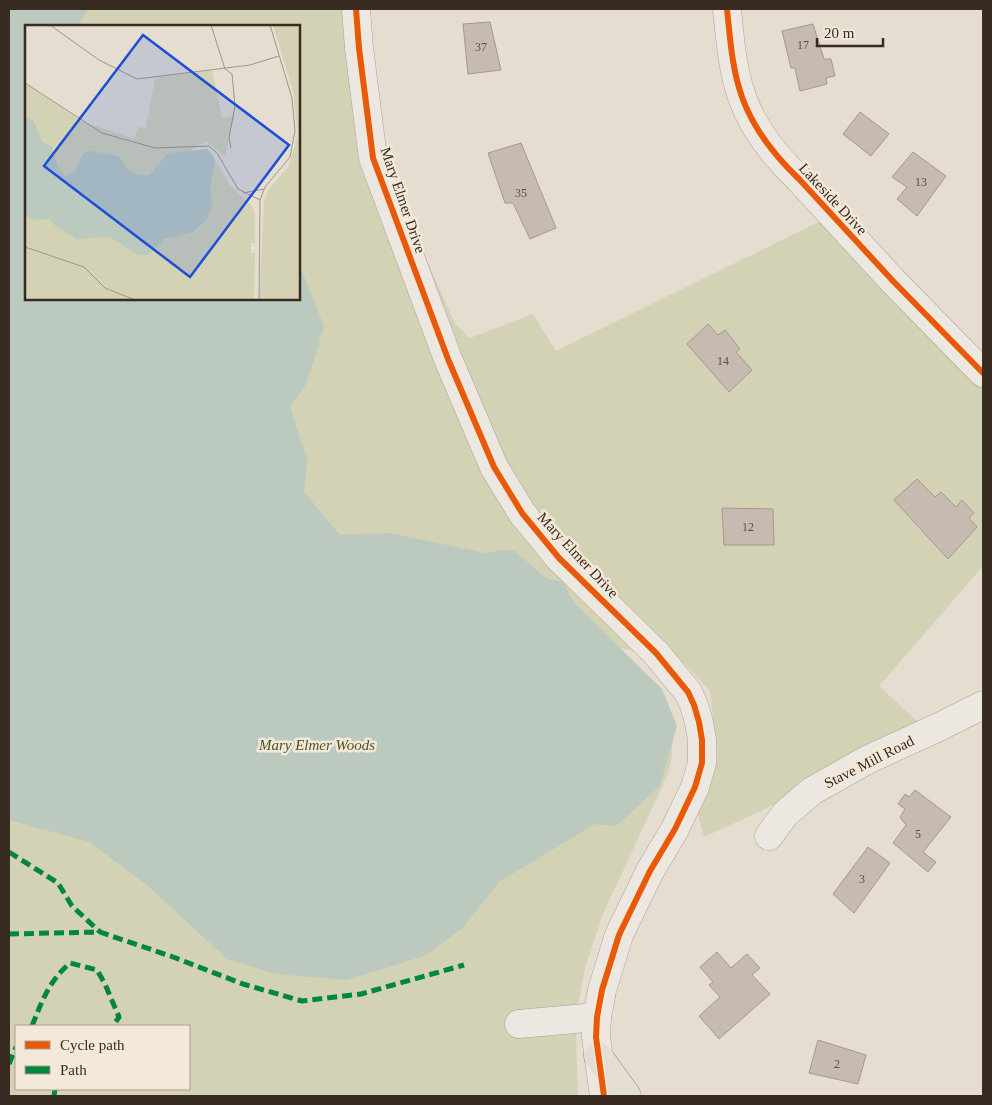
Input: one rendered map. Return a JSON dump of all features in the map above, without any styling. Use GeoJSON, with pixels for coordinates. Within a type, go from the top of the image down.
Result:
{"type":"FeatureCollection","features":[{"type":"Feature","properties":{"kind":"main road"},"geometry":{"type":"LineString","coordinates":[[598,1056],[627,1096]]}},
{"type":"Feature","properties":{"kind":"street","name":"Mary Elmer Drive"},"geometry":{"type":"LineString","coordinates":[[356,9],[373,158],[448,359],[494,467],[522,513],[560,558],[656,653],[688,692],[699,722],[702,740],[702,763],[695,786],[619,935],[602,990],[597,1017],[598,1056],[604,1096]]}},
{"type":"Feature","properties":{"kind":"street","name":"Lakeside Drive"},"geometry":{"type":"LineString","coordinates":[[727,9],[735,69],[741,96],[759,131],[782,163],[886,274],[983,373]]}},
{"type":"Feature","properties":{"kind":"street","name":"Stave Mill Road"},"geometry":{"type":"LineString","coordinates":[[769,836],[785,814],[812,791],[867,760],[983,705]]}},
{"type":"Feature","properties":{"kind":"street"},"geometry":{"type":"LineString","coordinates":[[519,1024],[597,1017]]}},
{"type":"Feature","properties":{"kind":"green space","name":"Mary Elmer Woods"},"geometry":{"type":"Polygon","coordinates":[[[9,9],[351,9],[354,29],[404,209],[455,324],[470,338],[533,314],[556,351],[831,216],[983,370],[983,566],[879,686],[930,733],[704,837],[697,811],[718,756],[710,691],[686,665],[610,645],[672,738],[672,757],[668,774],[603,914],[585,968],[576,1032],[578,1096],[9,1096],[9,9]]]}},
{"type":"Feature","properties":{"kind":"shaded area"},"geometry":{"type":"Polygon","coordinates":[[[9,9],[89,9],[78,25],[25,25],[25,300],[300,300],[300,266],[324,326],[305,386],[290,407],[307,459],[304,492],[340,535],[389,533],[486,553],[502,550],[515,551],[547,579],[563,582],[574,603],[662,689],[677,726],[660,786],[616,826],[595,824],[499,882],[462,929],[424,956],[347,980],[276,974],[227,959],[147,885],[89,842],[9,820],[9,9]]]}},
{"type":"Feature","properties":{"kind":"building"},"geometry":{"type":"Polygon","coordinates":[[[490,22],[501,70],[468,74],[463,24],[490,22]]]}},
{"type":"Feature","properties":{"kind":"building"},"geometry":{"type":"Polygon","coordinates":[[[813,24],[824,59],[831,59],[835,76],[826,78],[827,84],[800,91],[795,68],[791,68],[782,31],[813,24]]]}},
{"type":"Feature","properties":{"kind":"building"},"geometry":{"type":"Polygon","coordinates":[[[860,112],[889,134],[871,156],[843,134],[860,112]]]}},
{"type":"Feature","properties":{"kind":"building"},"geometry":{"type":"Polygon","coordinates":[[[521,143],[556,228],[530,239],[513,203],[505,203],[488,153],[521,143]]]}},
{"type":"Feature","properties":{"kind":"building"},"geometry":{"type":"Polygon","coordinates":[[[913,152],[946,176],[917,216],[897,199],[907,187],[892,177],[913,152]]]}},
{"type":"Feature","properties":{"kind":"building"},"geometry":{"type":"Polygon","coordinates":[[[708,324],[718,335],[725,330],[740,349],[736,352],[752,370],[729,392],[687,344],[708,324]]]}},
{"type":"Feature","properties":{"kind":"building"},"geometry":{"type":"Polygon","coordinates":[[[917,479],[935,497],[941,492],[956,507],[962,500],[974,513],[969,518],[977,527],[948,559],[894,500],[917,479]]]}},
{"type":"Feature","properties":{"kind":"building"},"geometry":{"type":"Polygon","coordinates":[[[722,508],[773,509],[774,545],[724,545],[722,508]]]}},
{"type":"Feature","properties":{"kind":"building"},"geometry":{"type":"Polygon","coordinates":[[[915,790],[951,817],[923,852],[936,862],[928,872],[893,843],[906,825],[900,817],[905,809],[898,804],[905,794],[909,797],[915,790]]]}},
{"type":"Feature","properties":{"kind":"building"},"geometry":{"type":"Polygon","coordinates":[[[868,847],[890,863],[854,913],[833,894],[868,847]]]}},
{"type":"Feature","properties":{"kind":"building"},"geometry":{"type":"Polygon","coordinates":[[[717,952],[731,968],[747,954],[760,968],[752,975],[770,994],[719,1039],[699,1016],[720,997],[709,985],[713,982],[700,967],[717,952]]]}},
{"type":"Feature","properties":{"kind":"building"},"geometry":{"type":"Polygon","coordinates":[[[818,1040],[866,1055],[858,1084],[809,1073],[818,1040]]]}},
{"type":"Feature","properties":{"kind":"marked path"},"geometry":{"type":"LineString","coordinates":[[9,852],[58,883],[72,906],[100,932]]}},
{"type":"Feature","properties":{"kind":"marked path"},"geometry":{"type":"LineString","coordinates":[[9,934],[100,932],[243,984],[302,1001],[361,994],[464,965]]}},
{"type":"Feature","properties":{"kind":"marked path"},"geometry":{"type":"LineString","coordinates":[[32,1025],[51,984],[70,963],[97,970],[119,1017],[114,1025]]}},
{"type":"Feature","properties":{"kind":"marked path"},"geometry":{"type":"LineString","coordinates":[[9,1064],[15,1049]]}},
{"type":"Feature","properties":{"kind":"marked path"},"geometry":{"type":"LineString","coordinates":[[54,1096],[55,1090]]}},
{"type":"Feature","properties":{"kind":"cycle path"},"geometry":{"type":"LineString","coordinates":[[356,9],[373,158],[448,359],[494,467],[522,513],[559,558],[656,653],[688,692],[699,722],[702,740],[702,763],[695,787],[675,829],[650,871],[619,935],[602,990],[597,1017],[596,1037],[604,1096]]}},
{"type":"Feature","properties":{"kind":"cycle path"},"geometry":{"type":"LineString","coordinates":[[727,9],[732,53],[742,97],[752,120],[766,141],[782,161],[893,281],[983,373]]}}]}
